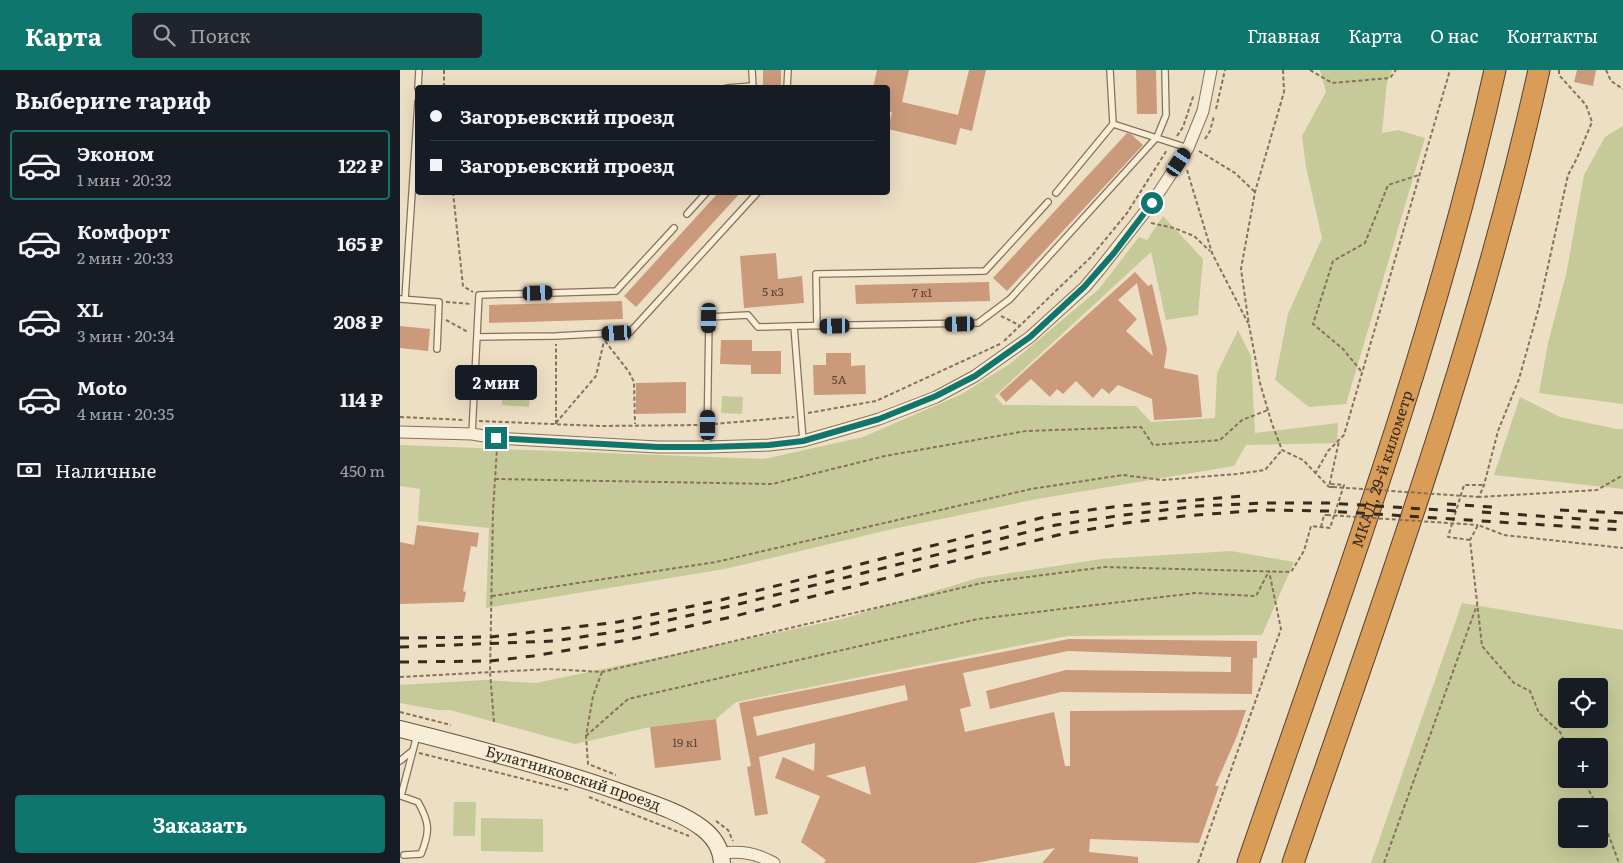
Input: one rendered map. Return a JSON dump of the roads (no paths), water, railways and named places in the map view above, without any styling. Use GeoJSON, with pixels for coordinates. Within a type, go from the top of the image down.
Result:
{"type":"FeatureCollection","features":[{"type":"Feature","properties":{"kind":"highway","name":"МКАД, 29-й километр"},"geometry":{"type":"LineString","coordinates":[[1248,863],[1359,541],[1409,389],[1463,204],[1496,70]]}},
{"type":"Feature","properties":{"kind":"highway"},"geometry":{"type":"LineString","coordinates":[[1293,863],[1403,546],[1450,402],[1491,263],[1524,138],[1539,70]]}},
{"type":"Feature","properties":{"kind":"street"},"geometry":{"type":"LineString","coordinates":[[400,432],[472,434],[496,438],[658,447],[769,445],[803,441],[879,419],[936,396],[975,376],[1030,337],[1084,287],[1100,269],[1193,149],[1203,111],[1210,70]]}},
{"type":"Feature","properties":{"kind":"street","name":"Булатниковский проезд"},"geometry":{"type":"LineString","coordinates":[[400,729],[574,776],[636,798],[676,814],[702,828],[727,856],[750,853],[762,856],[774,863]]}},
{"type":"Feature","properties":{"kind":"lane"},"geometry":{"type":"LineString","coordinates":[[418,85],[420,70]]}},
{"type":"Feature","properties":{"kind":"lane"},"geometry":{"type":"LineString","coordinates":[[752,70],[752,85]]}},
{"type":"Feature","properties":{"kind":"lane"},"geometry":{"type":"LineString","coordinates":[[787,85],[788,70]]}},
{"type":"Feature","properties":{"kind":"lane"},"geometry":{"type":"LineString","coordinates":[[1056,193],[1113,124],[1110,70]]}},
{"type":"Feature","properties":{"kind":"lane"},"geometry":{"type":"LineString","coordinates":[[707,447],[709,318],[748,315],[758,327],[978,323],[1010,299],[1157,137],[1166,115],[1165,70]]}},
{"type":"Feature","properties":{"kind":"lane"},"geometry":{"type":"LineString","coordinates":[[1113,124],[1193,149]]}},
{"type":"Feature","properties":{"kind":"lane"},"geometry":{"type":"LineString","coordinates":[[415,141],[403,299],[439,302],[437,349]]}},
{"type":"Feature","properties":{"kind":"lane"},"geometry":{"type":"LineString","coordinates":[[687,214],[704,195]]}},
{"type":"Feature","properties":{"kind":"lane"},"geometry":{"type":"LineString","coordinates":[[477,337],[556,336],[630,332],[755,195]]}},
{"type":"Feature","properties":{"kind":"lane"},"geometry":{"type":"LineString","coordinates":[[817,326],[816,274],[985,271],[1048,202]]}},
{"type":"Feature","properties":{"kind":"lane"},"geometry":{"type":"LineString","coordinates":[[472,434],[479,295],[616,290],[674,228]]}},
{"type":"Feature","properties":{"kind":"lane"},"geometry":{"type":"LineString","coordinates":[[794,326],[803,441]]}},
{"type":"Feature","properties":{"kind":"lane"},"geometry":{"type":"LineString","coordinates":[[404,855],[421,854],[428,837],[426,816],[418,802],[400,796],[417,733]]}},
{"type":"Feature","properties":{"kind":"lane"},"geometry":{"type":"LineString","coordinates":[[400,761],[412,752]]}},
{"type":"Feature","properties":{"kind":"railway"},"geometry":{"type":"LineString","coordinates":[[400,638],[491,637],[618,622],[721,600],[1052,515],[1120,506],[1243,496]]}},
{"type":"Feature","properties":{"kind":"railway"},"geometry":{"type":"LineString","coordinates":[[400,647],[554,641],[621,631],[739,604],[1056,525],[1124,515],[1198,506],[1266,503],[1328,503],[1457,511]]}},
{"type":"Feature","properties":{"kind":"railway"},"geometry":{"type":"LineString","coordinates":[[1447,504],[1492,507]]}},
{"type":"Feature","properties":{"kind":"railway"},"geometry":{"type":"LineString","coordinates":[[400,662],[490,661],[533,656],[628,640],[731,617],[1058,535],[1126,523],[1184,516],[1263,510],[1328,511],[1623,530]]}},
{"type":"Feature","properties":{"kind":"railway"},"geometry":{"type":"LineString","coordinates":[[1560,510],[1623,513]]}},
{"type":"Feature","properties":{"kind":"railway"},"geometry":{"type":"LineString","coordinates":[[1482,512],[1623,522]]}}]}
